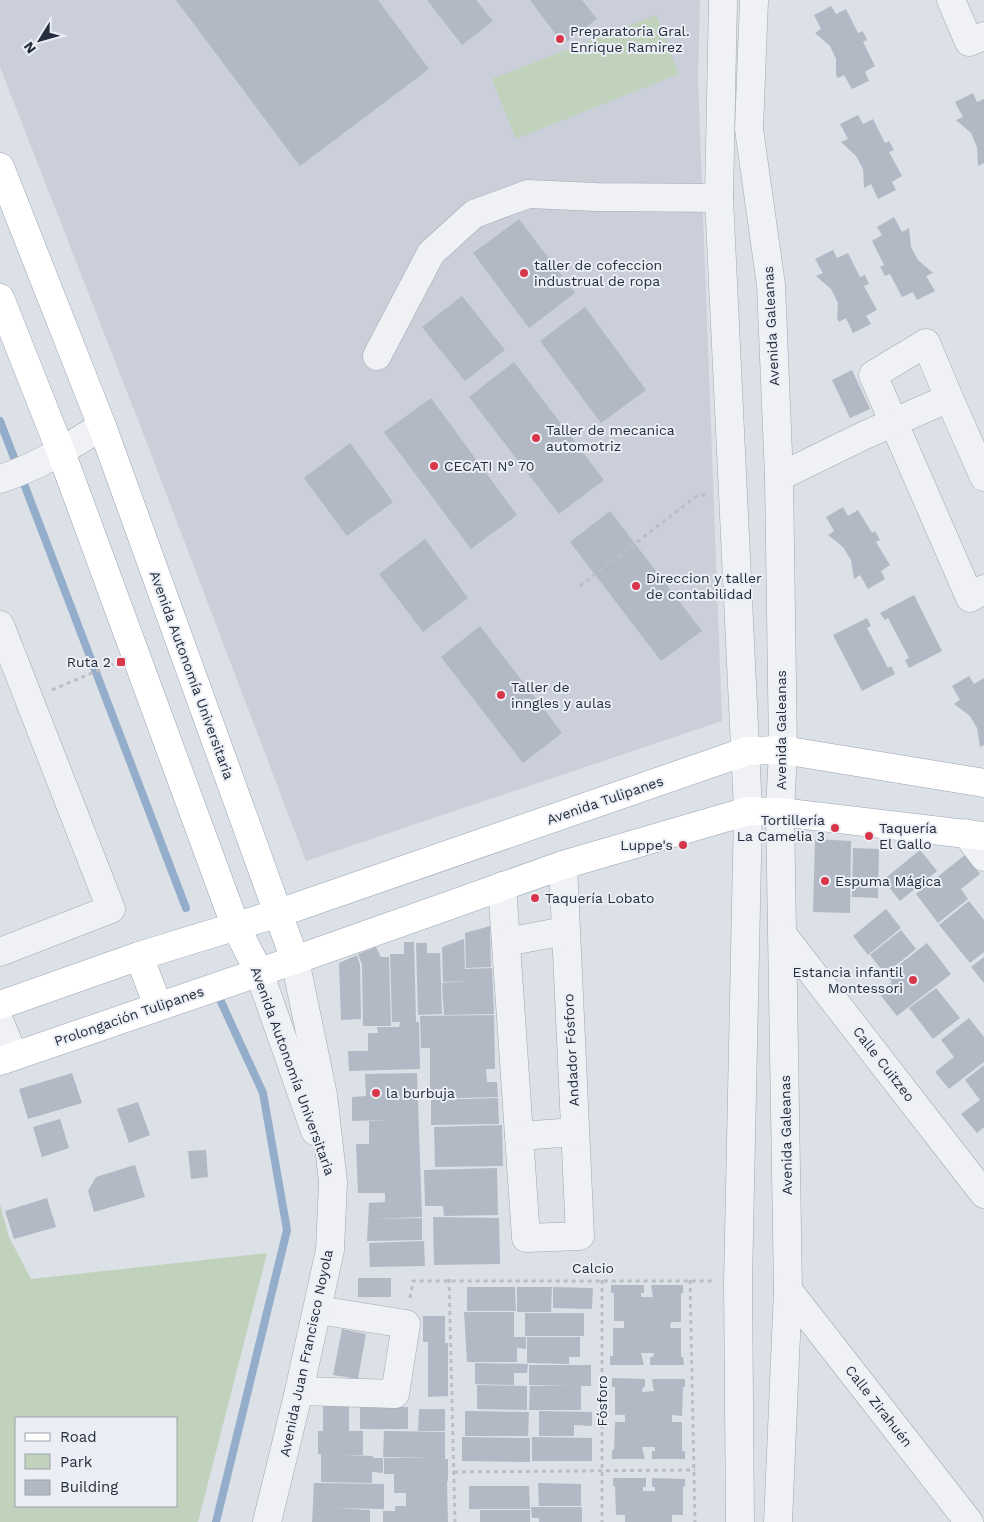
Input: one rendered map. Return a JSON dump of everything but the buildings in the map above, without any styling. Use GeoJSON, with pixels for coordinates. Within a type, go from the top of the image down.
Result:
{"type":"FeatureCollection","features":[{"type":"Feature","properties":{"kind":"main road","name":"Avenida Autonomía Universitaria"},"geometry":{"type":"LineString","coordinates":[[0,167],[102,426],[295,960]]}},
{"type":"Feature","properties":{"kind":"main road","name":"Avenida Autonomía Universitaria"},"geometry":{"type":"LineString","coordinates":[[3,315],[61,452],[235,925],[259,972]]}},
{"type":"Feature","properties":{"kind":"main road","name":"Avenida Tulipanes"},"geometry":{"type":"LineString","coordinates":[[235,925],[279,913],[746,751],[783,750],[984,783]]}},
{"type":"Feature","properties":{"kind":"main road"},"geometry":{"type":"LineString","coordinates":[[259,972],[563,865],[748,811],[780,812],[975,834]]}},
{"type":"Feature","properties":{"kind":"main road"},"geometry":{"type":"LineString","coordinates":[[0,1004],[235,925]]}},
{"type":"Feature","properties":{"kind":"main road"},"geometry":{"type":"LineString","coordinates":[[139,956],[158,1006]]}},
{"type":"Feature","properties":{"kind":"main road","name":"Prolongación Tulipanes"},"geometry":{"type":"LineString","coordinates":[[7,1059],[259,972]]}},
{"type":"Feature","properties":{"kind":"street"},"geometry":{"type":"LineString","coordinates":[[722,0],[719,198],[748,811],[738,1282],[740,1522]]}},
{"type":"Feature","properties":{"kind":"street","name":"Avenida Galeanas"},"geometry":{"type":"LineString","coordinates":[[754,0],[748,129],[771,284],[779,477],[783,750],[780,812],[784,935],[788,1290],[778,1522]]}},
{"type":"Feature","properties":{"kind":"street"},"geometry":{"type":"LineString","coordinates":[[951,0],[969,42],[984,36]]}},
{"type":"Feature","properties":{"kind":"street"},"geometry":{"type":"LineString","coordinates":[[377,356],[430,253],[474,214],[528,194],[596,197],[719,198]]}},
{"type":"Feature","properties":{"kind":"street"},"geometry":{"type":"LineString","coordinates":[[984,477],[926,342],[873,375],[892,423],[970,598],[984,590]]}},
{"type":"Feature","properties":{"kind":"street"},"geometry":{"type":"LineString","coordinates":[[779,477],[949,398]]}},
{"type":"Feature","properties":{"kind":"street"},"geometry":{"type":"LineString","coordinates":[[10,476],[61,452],[102,426]]}},
{"type":"Feature","properties":{"kind":"street"},"geometry":{"type":"LineString","coordinates":[[0,624],[111,909],[0,952]]}},
{"type":"Feature","properties":{"kind":"street"},"geometry":{"type":"LineString","coordinates":[[975,834],[984,856]]}},
{"type":"Feature","properties":{"kind":"street","name":"Andador Fósforo"},"geometry":{"type":"LineString","coordinates":[[519,1136],[526,1238],[580,1236],[563,865]]}},
{"type":"Feature","properties":{"kind":"street"},"geometry":{"type":"LineString","coordinates":[[502,886],[519,1136],[575,1132]]}},
{"type":"Feature","properties":{"kind":"street"},"geometry":{"type":"LineString","coordinates":[[506,942],[565,931]]}},
{"type":"Feature","properties":{"kind":"street","name":"Calle Cuitzeo"},"geometry":{"type":"LineString","coordinates":[[784,935],[984,1194]]}},
{"type":"Feature","properties":{"kind":"street","name":"Avenida Autonomía Universitaria"},"geometry":{"type":"LineString","coordinates":[[295,960],[322,1095],[333,1182]]}},
{"type":"Feature","properties":{"kind":"street","name":"Avenida Autonomía Universitaria"},"geometry":{"type":"LineString","coordinates":[[259,972],[333,1182]]}},
{"type":"Feature","properties":{"kind":"street"},"geometry":{"type":"LineString","coordinates":[[0,1023],[7,1059]]}},
{"type":"Feature","properties":{"kind":"street","name":"Avenida Juan Francisco Noyola"},"geometry":{"type":"LineString","coordinates":[[266,1522],[299,1391],[330,1250],[333,1182]]}},
{"type":"Feature","properties":{"kind":"street","name":"Calle Zirahuén"},"geometry":{"type":"LineString","coordinates":[[788,1290],[969,1522]]}},
{"type":"Feature","properties":{"kind":"street"},"geometry":{"type":"LineString","coordinates":[[299,1391],[395,1394],[406,1324],[318,1310]]}},
{"type":"Feature","properties":{"kind":"path"},"geometry":{"type":"LineString","coordinates":[[580,586],[698,495],[734,495]]}},
{"type":"Feature","properties":{"kind":"path"},"geometry":{"type":"LineString","coordinates":[[64,684],[136,654]]}},
{"type":"Feature","properties":{"kind":"path"},"geometry":{"type":"LineString","coordinates":[[449,1279],[455,1522]]}},
{"type":"Feature","properties":{"kind":"path","name":"Calcio"},"geometry":{"type":"LineString","coordinates":[[406,1324],[413,1281],[449,1279],[690,1280],[738,1282]]}},
{"type":"Feature","properties":{"kind":"path","name":"Fósforo"},"geometry":{"type":"LineString","coordinates":[[602,1280],[602,1522]]}},
{"type":"Feature","properties":{"kind":"path"},"geometry":{"type":"LineString","coordinates":[[690,1280],[695,1522]]}},
{"type":"Feature","properties":{"kind":"path"},"geometry":{"type":"LineString","coordinates":[[453,1472],[695,1470]]}},
{"type":"Feature","properties":{"kind":"shaded area","name":"CECATI N° 70"},"geometry":{"type":"Polygon","coordinates":[[[0,0],[700,0],[698,79],[722,721],[306,861],[145,438],[0,67],[0,0]]]}},
{"type":"Feature","properties":{"kind":"green space"},"geometry":{"type":"Polygon","coordinates":[[[656,15],[679,74],[516,139],[492,79],[656,15]]]}},
{"type":"Feature","properties":{"kind":"green space"},"geometry":{"type":"Polygon","coordinates":[[[0,1204],[9,1237],[31,1279],[267,1253],[198,1522],[0,1522],[0,1204]]]}},
{"type":"Feature","properties":{"kind":"waterway"},"geometry":{"type":"LineString","coordinates":[[0,421],[186,908]]}},
{"type":"Feature","properties":{"kind":"waterway"},"geometry":{"type":"LineString","coordinates":[[216,1522],[287,1230],[263,1093],[217,993]]}},
{"type":"Feature","properties":{"kind":"place","name":"Preparatoria Gral. Enrique Ramirez"},"geometry":{"type":"Point","coordinates":[560,39]}},
{"type":"Feature","properties":{"kind":"place","name":"taller de cofeccion industrual de ropa"},"geometry":{"type":"Point","coordinates":[524,273]}},
{"type":"Feature","properties":{"kind":"place","name":"Taller de mecanica automotriz"},"geometry":{"type":"Point","coordinates":[536,438]}},
{"type":"Feature","properties":{"kind":"place","name":"CECATI N° 70"},"geometry":{"type":"Point","coordinates":[434,466]}},
{"type":"Feature","properties":{"kind":"place","name":"Direccion y taller de contabilidad"},"geometry":{"type":"Point","coordinates":[636,586]}},
{"type":"Feature","properties":{"kind":"place","name":"Ruta 2"},"geometry":{"type":"Point","coordinates":[121,662]}},
{"type":"Feature","properties":{"kind":"place","name":"Taller de inngles y aulas"},"geometry":{"type":"Point","coordinates":[501,695]}},
{"type":"Feature","properties":{"kind":"place","name":"Tortillería La Camelia 3"},"geometry":{"type":"Point","coordinates":[835,828]}},
{"type":"Feature","properties":{"kind":"place","name":"Taquería El Gallo"},"geometry":{"type":"Point","coordinates":[869,836]}},
{"type":"Feature","properties":{"kind":"place","name":"Luppe's"},"geometry":{"type":"Point","coordinates":[683,845]}},
{"type":"Feature","properties":{"kind":"place","name":"Espuma Mágica"},"geometry":{"type":"Point","coordinates":[825,881]}},
{"type":"Feature","properties":{"kind":"place","name":"Taquería Lobato"},"geometry":{"type":"Point","coordinates":[535,898]}},
{"type":"Feature","properties":{"kind":"place","name":"Estancia infantil Montessori"},"geometry":{"type":"Point","coordinates":[913,980]}},
{"type":"Feature","properties":{"kind":"place","name":"la burbuja"},"geometry":{"type":"Point","coordinates":[376,1093]}}]}
